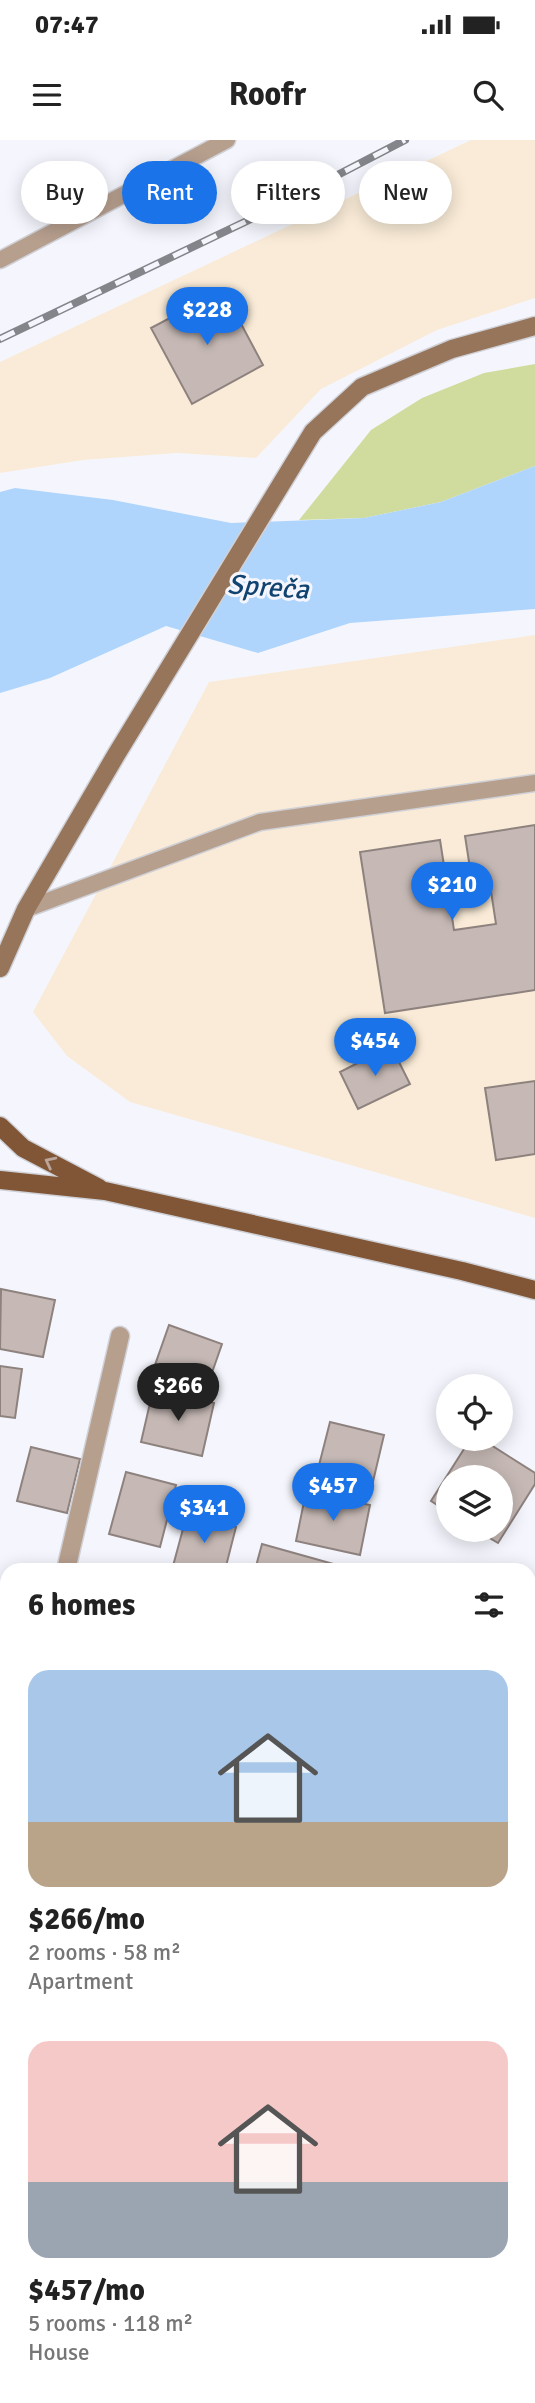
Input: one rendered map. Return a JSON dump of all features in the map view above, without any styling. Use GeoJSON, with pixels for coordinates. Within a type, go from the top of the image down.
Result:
{"type":"FeatureCollection","features":[{"type":"Feature","properties":{"kind":"main road"},"geometry":{"type":"LineString","coordinates":[[0,968],[26,909],[116,755],[313,432],[362,387],[452,349],[535,326]]}},
{"type":"Feature","properties":{"kind":"main road"},"geometry":{"type":"LineString","coordinates":[[0,942],[26,909]]}},
{"type":"Feature","properties":{"kind":"main road"},"geometry":{"type":"LineString","coordinates":[[0,1125],[23,1148],[105,1191]]}},
{"type":"Feature","properties":{"kind":"main road"},"geometry":{"type":"LineString","coordinates":[[0,1181],[105,1191],[462,1271],[535,1290]]}},
{"type":"Feature","properties":{"kind":"street"},"geometry":{"type":"LineString","coordinates":[[68,1563],[120,1336]]}},
{"type":"Feature","properties":{"kind":"lane"},"geometry":{"type":"LineString","coordinates":[[0,260],[227,140]]}},
{"type":"Feature","properties":{"kind":"lane"},"geometry":{"type":"LineString","coordinates":[[26,909],[260,822],[535,783]]}},
{"type":"Feature","properties":{"kind":"shaded area"},"geometry":{"type":"Polygon","coordinates":[[[471,140],[535,140],[535,298],[437,330],[321,389],[256,458],[177,453],[83,460],[0,473],[0,362],[293,224],[345,224],[345,199],[359,193],[359,224],[452,224],[452,161],[426,161],[471,140]]]}},
{"type":"Feature","properties":{"kind":"shaded area"},"geometry":{"type":"Polygon","coordinates":[[[535,635],[535,1218],[130,1102],[67,1056],[33,1012],[209,682],[535,635]]]}},
{"type":"Feature","properties":{"kind":"green space"},"geometry":{"type":"Polygon","coordinates":[[[535,364],[535,466],[441,502],[364,518],[299,520],[371,430],[422,398],[484,373],[535,364]]]}},
{"type":"Feature","properties":{"kind":"water","name":"Spreča"},"geometry":{"type":"Polygon","coordinates":[[[535,466],[535,609],[350,623],[258,653],[166,626],[50,678],[0,693],[0,492],[15,488],[113,500],[231,523],[364,518],[441,502],[535,466]]]}},
{"type":"Feature","properties":{"kind":"building"},"geometry":{"type":"Polygon","coordinates":[[[223,290],[263,365],[192,404],[151,328],[223,290]]]}},
{"type":"Feature","properties":{"kind":"building"},"geometry":{"type":"Polygon","coordinates":[[[535,825],[535,990],[385,1013],[360,852],[440,840],[454,930],[496,924],[489,878],[472,881],[465,836],[535,825]]]}},
{"type":"Feature","properties":{"kind":"building"},"geometry":{"type":"Polygon","coordinates":[[[391,1046],[410,1084],[358,1109],[340,1072],[391,1046]]]}},
{"type":"Feature","properties":{"kind":"building"},"geometry":{"type":"Polygon","coordinates":[[[535,1081],[535,1154],[496,1160],[485,1088],[535,1081]]]}},
{"type":"Feature","properties":{"kind":"building"},"geometry":{"type":"Polygon","coordinates":[[[1,1289],[55,1300],[43,1357],[0,1349],[1,1289]]]}},
{"type":"Feature","properties":{"kind":"building"},"geometry":{"type":"Polygon","coordinates":[[[169,1325],[222,1344],[208,1384],[155,1365],[169,1325]]]}},
{"type":"Feature","properties":{"kind":"building"},"geometry":{"type":"Polygon","coordinates":[[[0,1366],[22,1369],[15,1418],[0,1416],[0,1366]]]}},
{"type":"Feature","properties":{"kind":"building"},"geometry":{"type":"Polygon","coordinates":[[[153,1390],[214,1403],[202,1456],[141,1442],[153,1390]]]}},
{"type":"Feature","properties":{"kind":"building"},"geometry":{"type":"Polygon","coordinates":[[[330,1422],[384,1435],[371,1490],[316,1477],[330,1422]]]}},
{"type":"Feature","properties":{"kind":"building"},"geometry":{"type":"Polygon","coordinates":[[[31,1447],[80,1459],[67,1513],[17,1501],[31,1447]]]}},
{"type":"Feature","properties":{"kind":"building"},"geometry":{"type":"Polygon","coordinates":[[[463,1451],[500,1451],[535,1473],[535,1484],[513,1519],[513,1465],[454,1465],[463,1451]]]}},
{"type":"Feature","properties":{"kind":"building"},"geometry":{"type":"Polygon","coordinates":[[[126,1472],[176,1485],[160,1547],[109,1534],[126,1472]]]}},
{"type":"Feature","properties":{"kind":"building"},"geometry":{"type":"Polygon","coordinates":[[[306,1492],[370,1505],[360,1555],[296,1541],[306,1492]]]}},
{"type":"Feature","properties":{"kind":"building"},"geometry":{"type":"Polygon","coordinates":[[[187,1514],[236,1527],[227,1563],[174,1563],[187,1514]]]}},
{"type":"Feature","properties":{"kind":"building"},"geometry":{"type":"Polygon","coordinates":[[[262,1544],[330,1563],[257,1563],[262,1544]]]}},
{"type":"Feature","properties":{"kind":"railway"},"geometry":{"type":"LineString","coordinates":[[0,339],[272,209],[405,140]]}}]}
